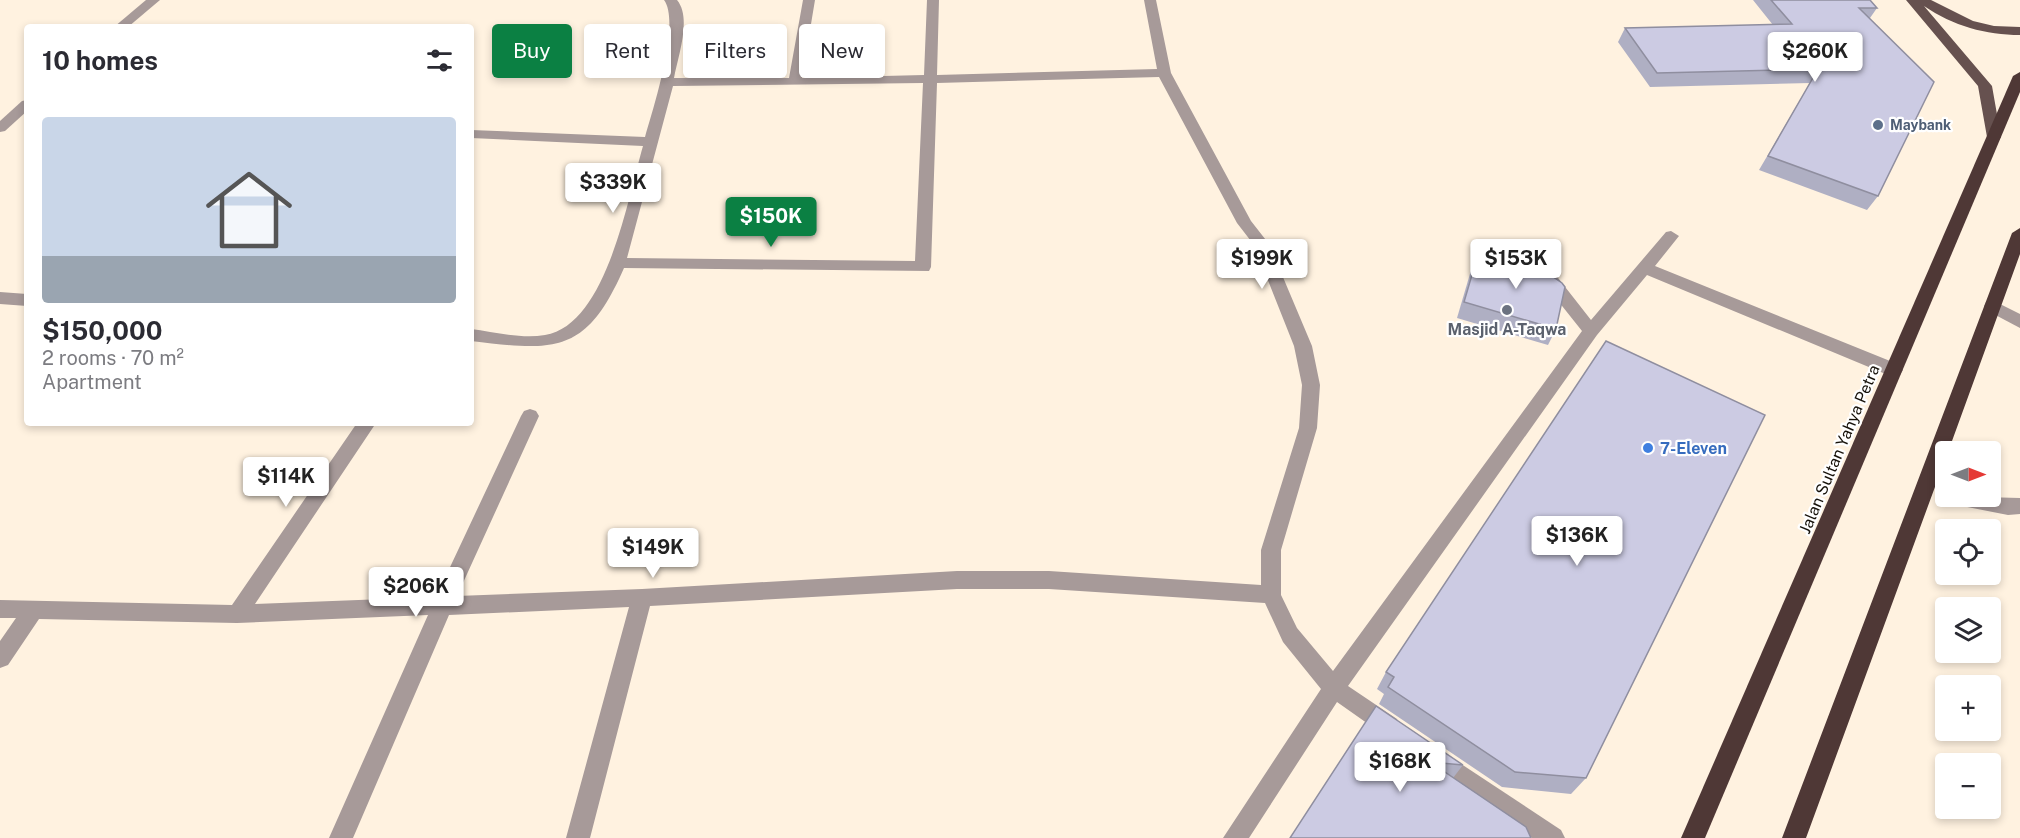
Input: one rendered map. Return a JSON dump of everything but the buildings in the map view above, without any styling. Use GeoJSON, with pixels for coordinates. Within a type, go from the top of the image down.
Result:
{"type":"FeatureCollection","features":[{"type":"Feature","properties":{"kind":"highway","name":"Jalan Sultan Yahya Petra"},"geometry":{"type":"LineString","coordinates":[[1693,838],[2020,76]]}},
{"type":"Feature","properties":{"kind":"highway"},"geometry":{"type":"LineString","coordinates":[[1794,838],[2020,233]]}},
{"type":"Feature","properties":{"kind":"main road"},"geometry":{"type":"LineString","coordinates":[[1912,0],[1985,86],[1994,137]]}},
{"type":"Feature","properties":{"kind":"main road"},"geometry":{"type":"LineString","coordinates":[[1923,0],[1952,18],[1972,25],[1996,30],[2020,31]]}},
{"type":"Feature","properties":{"kind":"street"},"geometry":{"type":"LineString","coordinates":[[124,24],[154,0]]}},
{"type":"Feature","properties":{"kind":"street"},"geometry":{"type":"LineString","coordinates":[[474,335],[545,341],[573,331],[608,287],[618,263],[668,82],[676,23],[675,6],[670,0]]}},
{"type":"Feature","properties":{"kind":"street"},"geometry":{"type":"LineString","coordinates":[[795,82],[809,0]]}},
{"type":"Feature","properties":{"kind":"street"},"geometry":{"type":"LineString","coordinates":[[618,263],[923,267],[933,0]]}},
{"type":"Feature","properties":{"kind":"street"},"geometry":{"type":"LineString","coordinates":[[1150,0],[1164,73],[1245,222],[1261,244],[1304,346],[1311,385],[1308,428],[1271,550],[1271,595],[1290,635],[1334,688],[1553,838]]}},
{"type":"Feature","properties":{"kind":"street"},"geometry":{"type":"LineString","coordinates":[[668,82],[795,82],[1164,73]]}},
{"type":"Feature","properties":{"kind":"street"},"geometry":{"type":"LineString","coordinates":[[0,128],[24,110]]}},
{"type":"Feature","properties":{"kind":"street"},"geometry":{"type":"LineString","coordinates":[[474,134],[650,142]]}},
{"type":"Feature","properties":{"kind":"street"},"geometry":{"type":"LineString","coordinates":[[1235,838],[1334,688],[1591,331],[1671,236]]}},
{"type":"Feature","properties":{"kind":"street"},"geometry":{"type":"LineString","coordinates":[[1645,268],[1894,370]]}},
{"type":"Feature","properties":{"kind":"street"},"geometry":{"type":"LineString","coordinates":[[1548,277],[1591,331]]}},
{"type":"Feature","properties":{"kind":"street"},"geometry":{"type":"LineString","coordinates":[[0,298],[24,300]]}},
{"type":"Feature","properties":{"kind":"street"},"geometry":{"type":"LineString","coordinates":[[1992,306],[2020,322]]}},
{"type":"Feature","properties":{"kind":"street"},"geometry":{"type":"LineString","coordinates":[[341,838],[442,607],[530,416]]}},
{"type":"Feature","properties":{"kind":"street"},"geometry":{"type":"LineString","coordinates":[[237,614],[365,426]]}},
{"type":"Feature","properties":{"kind":"street"},"geometry":{"type":"LineString","coordinates":[[1924,491],[1935,493]]}},
{"type":"Feature","properties":{"kind":"street"},"geometry":{"type":"LineString","coordinates":[[2001,506],[2020,506]]}},
{"type":"Feature","properties":{"kind":"street"},"geometry":{"type":"LineString","coordinates":[[0,609],[237,614],[642,598],[957,580],[1049,580],[1271,595]]}},
{"type":"Feature","properties":{"kind":"street"},"geometry":{"type":"LineString","coordinates":[[578,838],[642,598]]}},
{"type":"Feature","properties":{"kind":"street"},"geometry":{"type":"LineString","coordinates":[[0,658],[33,611]]}},
{"type":"Feature","properties":{"kind":"place","name":"Maybank"},"geometry":{"type":"Point","coordinates":[1878,125]}},
{"type":"Feature","properties":{"kind":"place","name":"Masjid A-Taqwa"},"geometry":{"type":"Point","coordinates":[1507,310]}},
{"type":"Feature","properties":{"kind":"place","name":"7-Eleven"},"geometry":{"type":"Point","coordinates":[1648,448]}}]}
